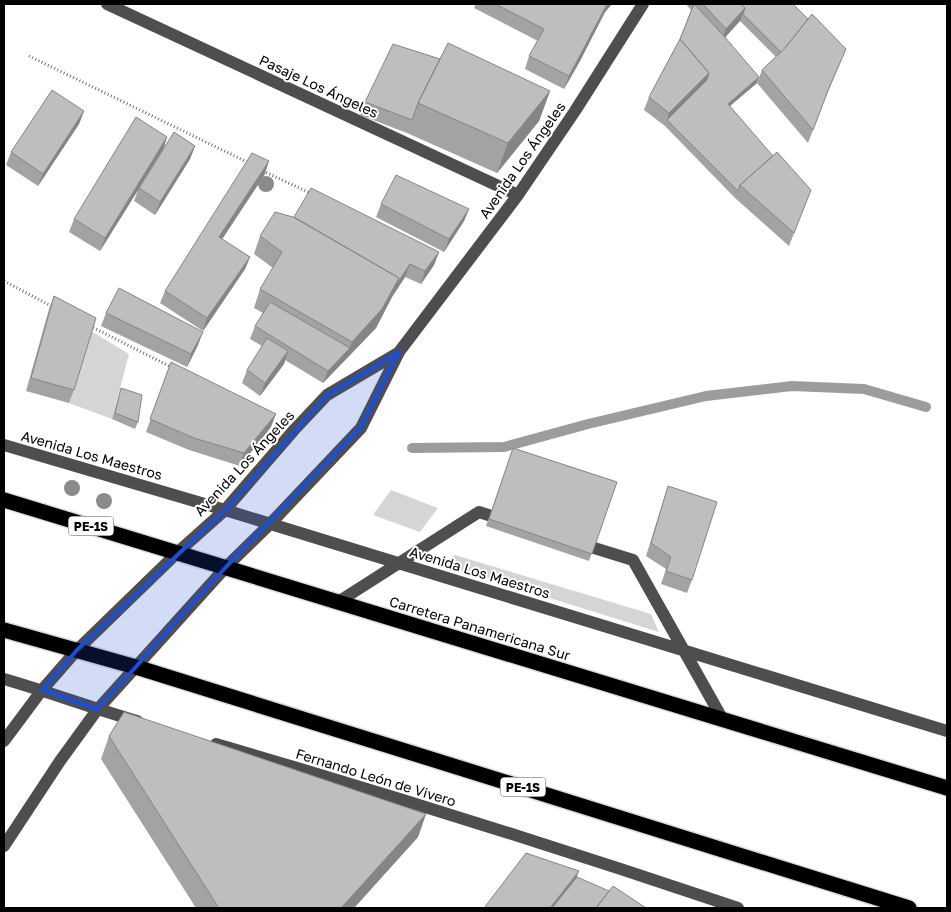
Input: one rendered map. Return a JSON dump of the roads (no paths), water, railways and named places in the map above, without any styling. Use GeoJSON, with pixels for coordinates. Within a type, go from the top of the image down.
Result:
{"type":"FeatureCollection","features":[{"type":"Feature","properties":{"kind":"highway","name":"Carretera Panamericana Sur"},"geometry":{"type":"LineString","coordinates":[[4,500],[947,788]]}},
{"type":"Feature","properties":{"kind":"highway","name":"PE-1S"},"geometry":{"type":"LineString","coordinates":[[4,630],[136,667],[909,908]]}},
{"type":"Feature","properties":{"kind":"street","name":"Pasaje Los Ángeles"},"geometry":{"type":"LineString","coordinates":[[107,4],[518,195]]}},
{"type":"Feature","properties":{"kind":"street","name":"Avenida Los Ángeles"},"geometry":{"type":"LineString","coordinates":[[4,846],[60,761],[97,710],[226,567],[270,524],[361,428],[399,352],[518,195],[575,111],[643,4]]}},
{"type":"Feature","properties":{"kind":"street","name":"Avenida Los Ángeles"},"geometry":{"type":"LineString","coordinates":[[4,741],[42,690],[78,650],[178,552],[225,510],[327,395],[399,352]]}},
{"type":"Feature","properties":{"kind":"street","name":"Avenida Los Maestros"},"geometry":{"type":"LineString","coordinates":[[4,444],[947,731]]}},
{"type":"Feature","properties":{"kind":"street"},"geometry":{"type":"LineString","coordinates":[[338,602],[479,512],[515,523]]}},
{"type":"Feature","properties":{"kind":"street"},"geometry":{"type":"LineString","coordinates":[[569,540],[633,560],[723,720]]}},
{"type":"Feature","properties":{"kind":"street"},"geometry":{"type":"LineString","coordinates":[[4,679],[42,690],[97,710],[153,726]]}},
{"type":"Feature","properties":{"kind":"street","name":"Fernando León de Vivero"},"geometry":{"type":"LineString","coordinates":[[209,742],[320,774],[644,876],[738,908]]}},
{"type":"Feature","properties":{"kind":"waterway"},"geometry":{"type":"LineString","coordinates":[[412,448],[504,447],[588,424],[706,396],[792,386],[864,389],[926,407]]}}]}
